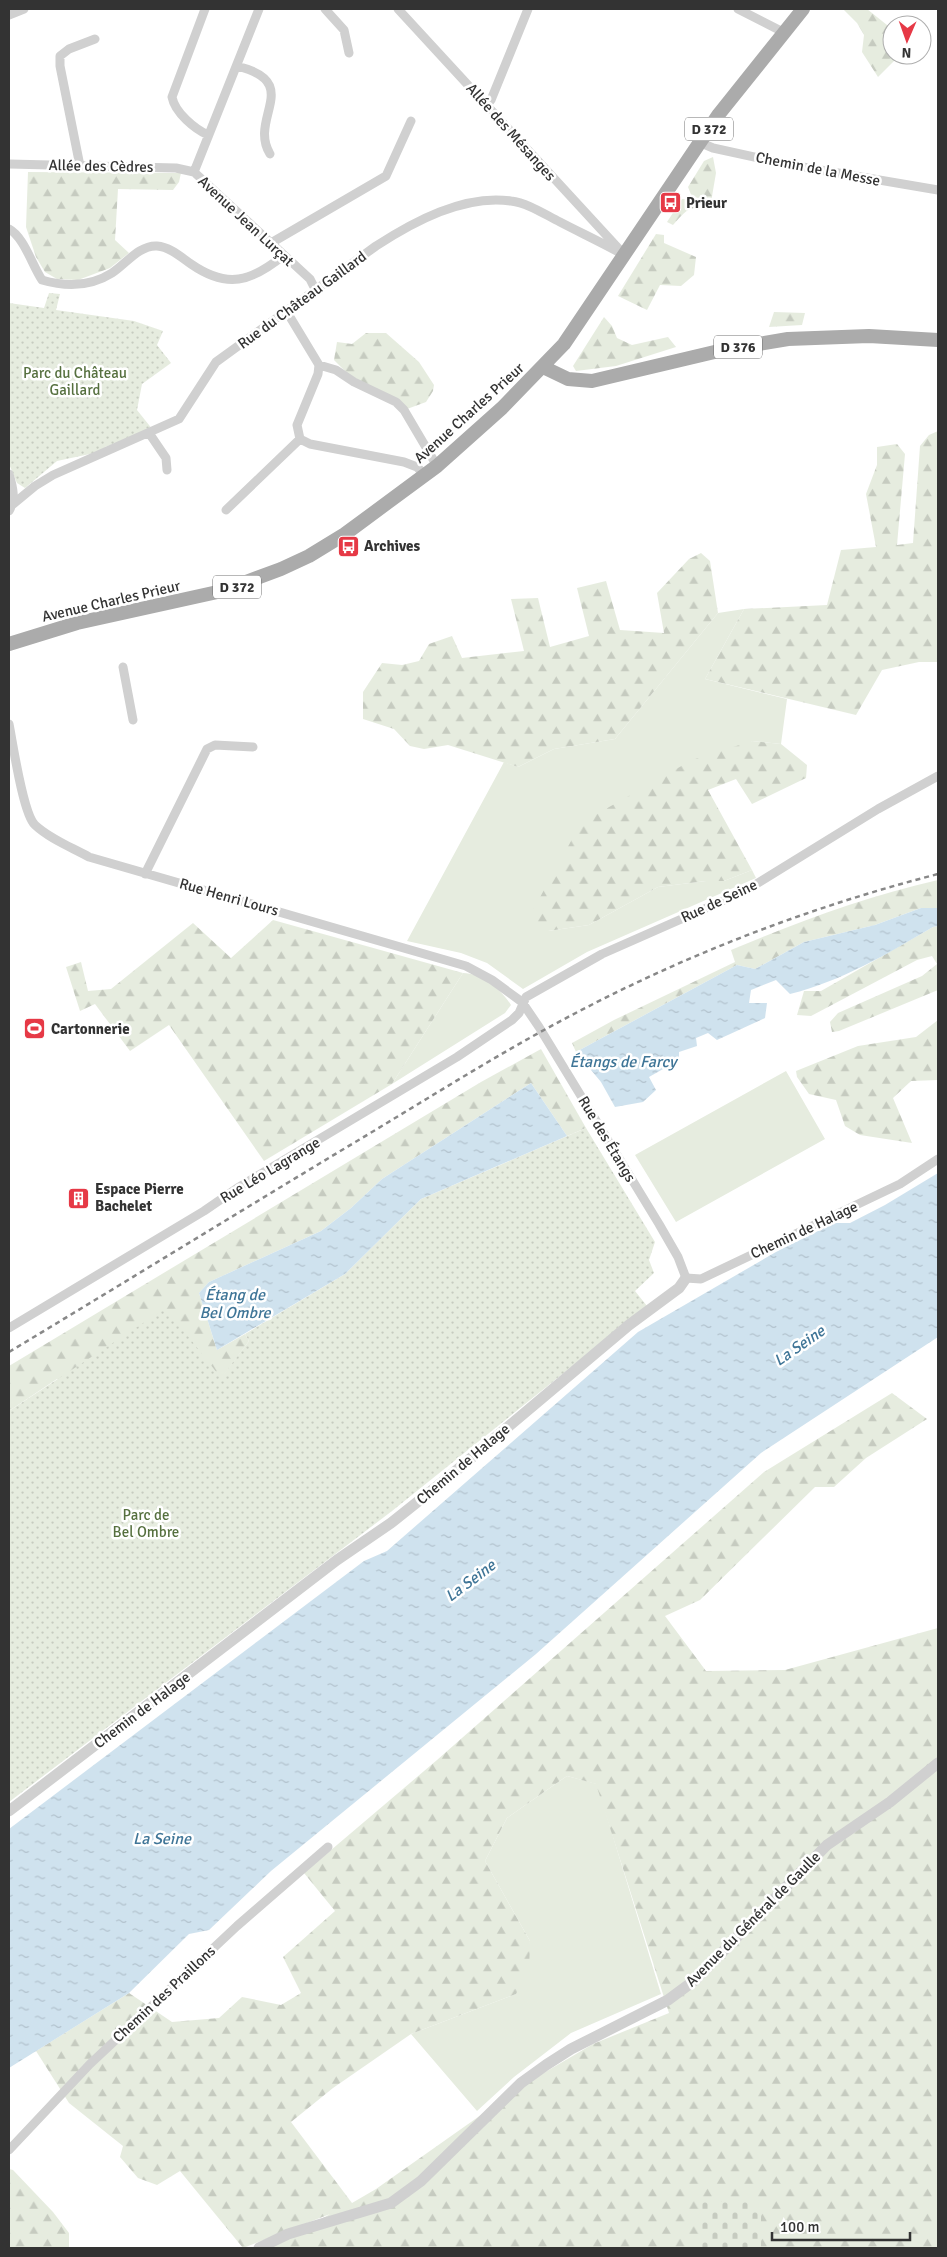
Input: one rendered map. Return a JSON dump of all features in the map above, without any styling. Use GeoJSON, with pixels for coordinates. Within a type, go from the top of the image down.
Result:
{"type":"FeatureCollection","features":[{"type":"Feature","properties":{"kind":"main road","name":"Avenue Charles Prieur"},"geometry":{"type":"LineString","coordinates":[[9,644],[77,623],[222,591],[281,570],[330,544],[437,466],[502,408],[544,367],[568,339],[699,142],[783,32],[803,9]]}},
{"type":"Feature","properties":{"kind":"main road","name":"D 376"},"geometry":{"type":"LineString","coordinates":[[544,367],[568,379],[592,381],[723,350],[781,340],[844,336],[938,340]]}},
{"type":"Feature","properties":{"kind":"street"},"geometry":{"type":"LineString","coordinates":[[9,15],[24,9]]}},
{"type":"Feature","properties":{"kind":"street"},"geometry":{"type":"LineString","coordinates":[[205,9],[172,97],[173,104],[198,130],[208,135]]}},
{"type":"Feature","properties":{"kind":"street","name":"Avenue Jean Lurçat"},"geometry":{"type":"LineString","coordinates":[[259,9],[194,172],[310,279],[315,289]]}},
{"type":"Feature","properties":{"kind":"street"},"geometry":{"type":"LineString","coordinates":[[325,9],[344,30],[349,53]]}},
{"type":"Feature","properties":{"kind":"street","name":"Allée des Mésanges"},"geometry":{"type":"LineString","coordinates":[[398,9],[624,255]]}},
{"type":"Feature","properties":{"kind":"street"},"geometry":{"type":"LineString","coordinates":[[486,105],[491,100],[528,9]]}},
{"type":"Feature","properties":{"kind":"street"},"geometry":{"type":"LineString","coordinates":[[738,9],[783,32]]}},
{"type":"Feature","properties":{"kind":"street"},"geometry":{"type":"LineString","coordinates":[[80,166],[60,66],[60,56],[69,49],[95,39]]}},
{"type":"Feature","properties":{"kind":"street"},"geometry":{"type":"LineString","coordinates":[[237,66],[250,69],[268,82],[273,92],[265,132],[265,145],[270,154]]}},
{"type":"Feature","properties":{"kind":"street"},"geometry":{"type":"LineString","coordinates":[[271,243],[386,176],[411,121]]}},
{"type":"Feature","properties":{"kind":"street","name":"Chemin de la Messe"},"geometry":{"type":"LineString","coordinates":[[699,142],[713,148],[791,165],[938,190]]}},
{"type":"Feature","properties":{"kind":"street","name":"Allée des Cèdres"},"geometry":{"type":"LineString","coordinates":[[9,164],[176,168],[194,172]]}},
{"type":"Feature","properties":{"kind":"street","name":"Rue du Château Gaillard"},"geometry":{"type":"LineString","coordinates":[[10,508],[24,494],[53,475],[179,419],[216,362],[287,312],[315,289],[396,233],[449,209],[485,200],[512,201],[530,207],[624,255]]}},
{"type":"Feature","properties":{"kind":"street"},"geometry":{"type":"LineString","coordinates":[[9,230],[18,234],[32,265],[42,280],[60,285],[82,285],[100,279],[112,273],[146,247],[158,246],[175,252],[209,276],[226,280],[257,274],[284,255]]}},
{"type":"Feature","properties":{"kind":"street"},"geometry":{"type":"LineString","coordinates":[[287,312],[319,365],[318,374],[297,425],[300,439]]}},
{"type":"Feature","properties":{"kind":"street"},"geometry":{"type":"LineString","coordinates":[[319,365],[336,370],[354,382],[396,402],[404,410],[437,466]]}},
{"type":"Feature","properties":{"kind":"street"},"geometry":{"type":"LineString","coordinates":[[149,433],[166,458],[167,470]]}},
{"type":"Feature","properties":{"kind":"street"},"geometry":{"type":"LineString","coordinates":[[300,439],[310,444],[404,462],[417,467],[424,475]]}},
{"type":"Feature","properties":{"kind":"street"},"geometry":{"type":"LineString","coordinates":[[226,510],[300,439]]}},
{"type":"Feature","properties":{"kind":"street"},"geometry":{"type":"LineString","coordinates":[[9,474],[14,489],[10,508]]}},
{"type":"Feature","properties":{"kind":"street"},"geometry":{"type":"LineString","coordinates":[[14,489],[24,494]]}},
{"type":"Feature","properties":{"kind":"street"},"geometry":{"type":"LineString","coordinates":[[123,667],[133,720]]}},
{"type":"Feature","properties":{"kind":"street","name":"Rue Henri Lours"},"geometry":{"type":"LineString","coordinates":[[9,724],[26,809],[34,824],[54,838],[89,857],[466,966],[492,980],[522,1002]]}},
{"type":"Feature","properties":{"kind":"street"},"geometry":{"type":"LineString","coordinates":[[145,874],[207,749],[215,745],[253,747]]}},
{"type":"Feature","properties":{"kind":"street","name":"Rue de Seine"},"geometry":{"type":"LineString","coordinates":[[522,1002],[526,997],[602,954],[745,891],[878,809],[938,776]]}},
{"type":"Feature","properties":{"kind":"street","name":"Rue des Étangs"},"geometry":{"type":"LineString","coordinates":[[522,1002],[678,1257],[686,1278]]}},
{"type":"Feature","properties":{"kind":"street","name":"Rue Léo Lagrange"},"geometry":{"type":"LineString","coordinates":[[9,1328],[204,1211],[239,1187],[457,1057],[512,1020],[519,1013],[522,1002]]}},
{"type":"Feature","properties":{"kind":"street","name":"Chemin de Halage"},"geometry":{"type":"LineString","coordinates":[[9,1811],[337,1560],[396,1520],[629,1325],[679,1288],[686,1278],[701,1279],[900,1184],[938,1160]]}},
{"type":"Feature","properties":{"kind":"street","name":"Avenue du Général de Gaulle"},"geometry":{"type":"LineString","coordinates":[[259,2248],[288,2234],[391,2202],[421,2180],[522,2083],[546,2065],[579,2045],[668,2000],[695,1980],[828,1845],[890,1802],[938,1763]]}},
{"type":"Feature","properties":{"kind":"street","name":"Chemin des Praillons"},"geometry":{"type":"LineString","coordinates":[[9,2150],[90,2064],[237,1926],[328,1847]]}},
{"type":"Feature","properties":{"kind":"green space"},"geometry":{"type":"Polygon","coordinates":[[[843,9],[867,9],[882,21],[882,65],[890,65],[878,77],[862,52],[864,35],[857,23],[843,9]]]}},
{"type":"Feature","properties":{"kind":"green space"},"geometry":{"type":"Polygon","coordinates":[[[713,157],[716,173],[710,208],[693,208],[685,212],[673,225],[667,222],[682,199],[692,197],[688,187],[704,161],[713,157]]]}},
{"type":"Feature","properties":{"kind":"green space"},"geometry":{"type":"Polygon","coordinates":[[[28,172],[181,173],[179,182],[173,190],[118,189],[115,240],[129,253],[110,268],[78,280],[57,279],[45,272],[36,257],[26,227],[28,172]]]}},
{"type":"Feature","properties":{"kind":"green space"},"geometry":{"type":"Polygon","coordinates":[[[656,234],[664,235],[664,243],[696,257],[694,275],[681,286],[660,285],[647,310],[618,296],[656,234]]]}},
{"type":"Feature","properties":{"kind":"green space","name":"Parc du Château Gaillard"},"geometry":{"type":"Polygon","coordinates":[[[49,293],[60,294],[56,310],[134,321],[163,331],[157,345],[171,363],[142,384],[137,410],[153,430],[105,447],[104,451],[57,461],[25,488],[17,483],[9,464],[9,303],[44,308],[49,293]]]}},
{"type":"Feature","properties":{"kind":"green space"},"geometry":{"type":"Polygon","coordinates":[[[774,312],[805,313],[802,325],[769,327],[774,312]]]}},
{"type":"Feature","properties":{"kind":"green space"},"geometry":{"type":"Polygon","coordinates":[[[604,317],[612,326],[617,338],[632,345],[668,337],[676,347],[616,366],[576,371],[573,366],[604,317]]]}},
{"type":"Feature","properties":{"kind":"green space"},"geometry":{"type":"Polygon","coordinates":[[[366,333],[386,333],[419,362],[434,385],[433,391],[426,402],[407,409],[348,374],[334,360],[337,342],[352,344],[366,333]]]}},
{"type":"Feature","properties":{"kind":"green space"},"geometry":{"type":"Polygon","coordinates":[[[938,431],[938,662],[919,662],[882,670],[856,715],[705,679],[744,609],[827,605],[841,550],[876,547],[866,494],[877,465],[877,447],[897,444],[905,454],[897,545],[913,543],[920,446],[929,435],[938,431]]]}},
{"type":"Feature","properties":{"kind":"green space"},"geometry":{"type":"Polygon","coordinates":[[[701,553],[710,561],[718,613],[615,739],[554,749],[518,767],[448,745],[424,749],[410,746],[394,729],[363,719],[363,692],[382,663],[402,665],[419,661],[429,644],[452,636],[462,658],[524,651],[511,599],[538,598],[550,647],[589,636],[577,588],[606,581],[620,630],[664,633],[657,593],[689,559],[701,553]]]}},
{"type":"Feature","properties":{"kind":"green space"},"geometry":{"type":"Polygon","coordinates":[[[744,609],[705,679],[787,699],[781,744],[752,741],[548,931],[589,925],[658,887],[706,881],[724,881],[752,870],[756,878],[587,952],[523,989],[487,963],[461,953],[407,941],[504,762],[518,767],[554,749],[615,739],[718,613],[744,609]]]}},
{"type":"Feature","properties":{"kind":"green space"},"geometry":{"type":"Polygon","coordinates":[[[752,741],[781,744],[807,765],[806,778],[752,804],[736,779],[708,790],[752,870],[724,881],[706,881],[658,887],[589,925],[548,931],[528,919],[581,823],[692,760],[752,741]]]}},
{"type":"Feature","properties":{"kind":"green space"},"geometry":{"type":"Polygon","coordinates":[[[938,880],[938,908],[921,908],[875,925],[804,942],[755,969],[737,965],[576,1052],[572,1043],[614,1020],[735,962],[731,950],[833,910],[911,886],[938,880]]]}},
{"type":"Feature","properties":{"kind":"green space"},"geometry":{"type":"Polygon","coordinates":[[[273,920],[463,973],[392,1084],[264,1161],[169,1025],[130,1051],[95,1004],[80,1011],[66,967],[81,962],[88,991],[111,989],[193,923],[231,958],[273,920]]]}},
{"type":"Feature","properties":{"kind":"green space"},"geometry":{"type":"Polygon","coordinates":[[[938,926],[938,990],[839,1031],[832,1032],[830,1022],[838,1013],[922,976],[937,964],[932,956],[917,960],[811,1016],[797,1015],[804,991],[821,991],[933,927],[938,926]]]}},
{"type":"Feature","properties":{"kind":"green space"},"geometry":{"type":"Polygon","coordinates":[[[463,973],[477,976],[490,983],[497,988],[511,1005],[505,1013],[392,1084],[463,973]]]}},
{"type":"Feature","properties":{"kind":"green space"},"geometry":{"type":"Polygon","coordinates":[[[938,1020],[938,1080],[911,1081],[893,1098],[912,1143],[860,1135],[845,1126],[836,1100],[809,1094],[797,1077],[796,1071],[858,1046],[916,1037],[938,1020]]]}},
{"type":"Feature","properties":{"kind":"green space"},"geometry":{"type":"Polygon","coordinates":[[[541,1049],[586,1128],[567,1136],[531,1083],[382,1179],[351,1208],[321,1231],[209,1282],[199,1293],[217,1350],[245,1334],[249,1341],[221,1379],[57,1379],[9,1411],[9,1366],[481,1082],[541,1049]]]}},
{"type":"Feature","properties":{"kind":"green space"},"geometry":{"type":"Polygon","coordinates":[[[786,1071],[825,1139],[676,1222],[635,1155],[786,1071]]]}},
{"type":"Feature","properties":{"kind":"green space","name":"Parc de Bel Ombre"},"geometry":{"type":"Polygon","coordinates":[[[586,1128],[655,1242],[649,1260],[654,1273],[635,1291],[647,1306],[392,1511],[9,1802],[9,1411],[166,1308],[221,1378],[249,1341],[245,1334],[345,1274],[421,1199],[586,1128]]]}},
{"type":"Feature","properties":{"kind":"green space"},"geometry":{"type":"Polygon","coordinates":[[[892,1393],[927,1419],[866,1458],[834,1487],[815,1487],[700,1600],[665,1616],[706,1671],[785,1670],[938,1628],[938,2248],[271,2248],[330,2214],[243,2248],[180,2171],[157,2185],[138,2178],[120,2157],[123,2146],[69,2103],[36,2051],[129,1993],[172,2022],[219,2018],[242,1997],[281,2005],[301,1993],[283,1957],[335,1911],[304,1873],[437,1760],[764,1472],[892,1393]],[[567,1776],[507,1818],[485,1861],[530,1941],[529,1971],[516,1994],[411,2034],[333,2088],[291,2122],[352,2203],[376,2189],[525,2084],[593,2044],[669,2013],[596,1784],[567,1776]]]}},
{"type":"Feature","properties":{"kind":"green space"},"geometry":{"type":"Polygon","coordinates":[[[567,1776],[597,1784],[661,1994],[571,2033],[514,2077],[477,2111],[411,2034],[516,1994],[530,1941],[485,1861],[507,1818],[567,1776]]]}},
{"type":"Feature","properties":{"kind":"green space"},"geometry":{"type":"Polygon","coordinates":[[[9,2169],[13,2170],[53,2212],[69,2233],[69,2248],[9,2248],[9,2169]]]}},
{"type":"Feature","properties":{"kind":"green space"},"geometry":{"type":"Polygon","coordinates":[[[761,2200],[761,2248],[702,2248],[702,2202],[761,2200]]]}},
{"type":"Feature","properties":{"kind":"water","name":"Étangs de Farcy"},"geometry":{"type":"Polygon","coordinates":[[[921,908],[938,908],[938,926],[864,966],[828,982],[790,994],[776,980],[751,990],[749,1003],[767,1003],[765,1018],[717,1040],[708,1033],[696,1038],[697,1046],[679,1052],[679,1060],[649,1077],[656,1090],[643,1102],[615,1107],[601,1082],[576,1052],[737,965],[755,969],[804,942],[875,925],[921,908]]]}},
{"type":"Feature","properties":{"kind":"water","name":"Étang de Bel Ombre"},"geometry":{"type":"Polygon","coordinates":[[[531,1083],[567,1136],[421,1199],[345,1274],[217,1350],[199,1293],[209,1282],[321,1231],[351,1208],[382,1179],[531,1083]]]}},
{"type":"Feature","properties":{"kind":"water","name":"La Seine"},"geometry":{"type":"Polygon","coordinates":[[[938,1173],[938,1337],[761,1453],[536,1654],[271,1871],[209,1930],[189,1934],[129,1993],[9,2068],[9,1829],[364,1561],[387,1551],[638,1332],[776,1252],[834,1223],[850,1223],[885,1205],[938,1173]]]}},
{"type":"Feature","properties":{"kind":"railway"},"geometry":{"type":"LineString","coordinates":[[9,1352],[458,1080],[514,1047],[614,993],[704,953],[796,917],[843,901],[938,874]]}},
{"type":"Feature","properties":{"kind":"place","name":"Prieur"},"geometry":{"type":"Point","coordinates":[670,203]}},
{"type":"Feature","properties":{"kind":"place","name":"Archives"},"geometry":{"type":"Point","coordinates":[348,546]}},
{"type":"Feature","properties":{"kind":"place","name":"Cartonnerie"},"geometry":{"type":"Point","coordinates":[35,1029]}},
{"type":"Feature","properties":{"kind":"place","name":"Espace Pierre Bachelet"},"geometry":{"type":"Point","coordinates":[79,1198]}}]}
